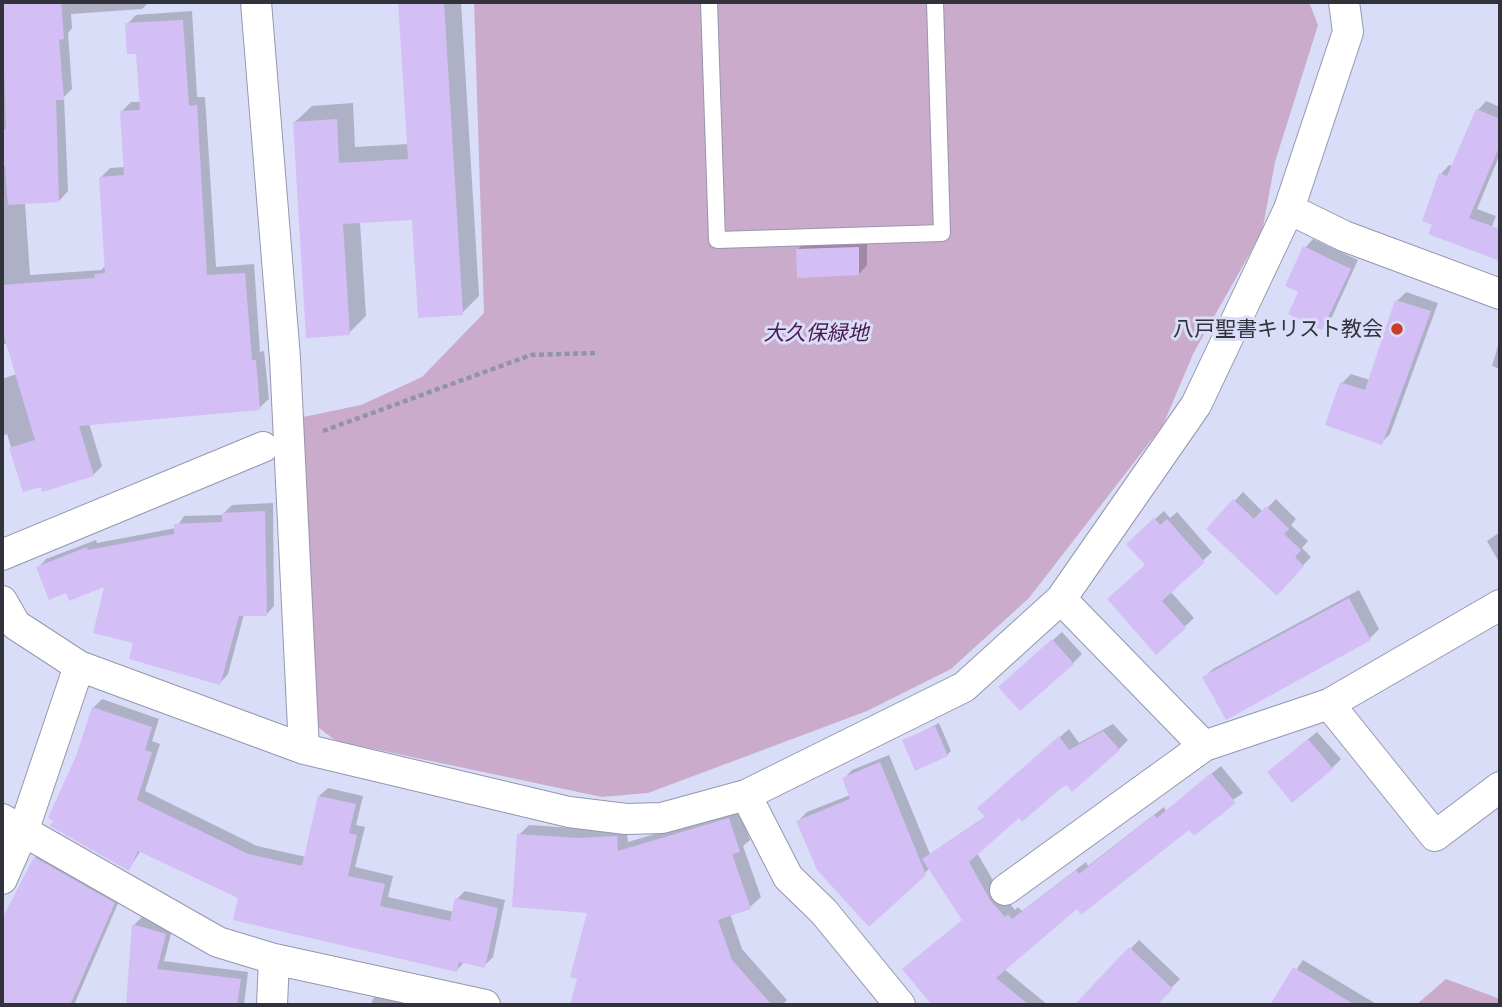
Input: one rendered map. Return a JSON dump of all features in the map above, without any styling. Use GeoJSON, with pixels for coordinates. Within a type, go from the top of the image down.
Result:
{"type":"FeatureCollection","features":[{"type":"Feature","properties":{"kind":"street"},"geometry":{"type":"LineString","coordinates":[[256,2],[276,445],[304,749]]}},
{"type":"Feature","properties":{"kind":"street"},"geometry":{"type":"LineString","coordinates":[[2,601],[16,625],[79,666],[304,749],[569,812],[626,819],[662,818],[746,795],[964,687],[1061,599],[1196,405],[1289,209],[1348,33],[1344,2]]}},
{"type":"Feature","properties":{"kind":"street"},"geometry":{"type":"LineString","coordinates":[[1289,209],[1344,236],[1500,294]]}},
{"type":"Feature","properties":{"kind":"street"},"geometry":{"type":"LineString","coordinates":[[2,555],[276,445]]}},
{"type":"Feature","properties":{"kind":"street"},"geometry":{"type":"LineString","coordinates":[[1061,599],[1205,746]]}},
{"type":"Feature","properties":{"kind":"street"},"geometry":{"type":"LineString","coordinates":[[1006,890],[1205,746],[1329,704],[1500,605]]}},
{"type":"Feature","properties":{"kind":"street"},"geometry":{"type":"LineString","coordinates":[[2,879],[13,824],[79,666]]}},
{"type":"Feature","properties":{"kind":"street"},"geometry":{"type":"LineString","coordinates":[[1329,704],[1435,836],[1500,786]]}},
{"type":"Feature","properties":{"kind":"street"},"geometry":{"type":"LineString","coordinates":[[746,795],[788,877],[824,912],[900,1005]]}},
{"type":"Feature","properties":{"kind":"street"},"geometry":{"type":"LineString","coordinates":[[13,824],[218,942],[274,959],[470,1003]]}},
{"type":"Feature","properties":{"kind":"street"},"geometry":{"type":"LineString","coordinates":[[272,1005],[274,959]]}},
{"type":"Feature","properties":{"kind":"lane"},"geometry":{"type":"LineString","coordinates":[[709,2],[717,240],[942,233],[935,2]]}},
{"type":"Feature","properties":{"kind":"path"},"geometry":{"type":"LineString","coordinates":[[276,445],[388,410],[531,355],[598,353]]}},
{"type":"Feature","properties":{"kind":"green space","name":"大久保緑地"},"geometry":{"type":"Polygon","coordinates":[[[474,2],[1309,2],[1318,25],[1275,162],[1262,232],[1194,352],[1163,425],[1029,598],[951,669],[867,711],[648,793],[602,797],[336,741],[318,727],[303,417],[361,405],[422,377],[484,313],[474,2]]]}},
{"type":"Feature","properties":{"kind":"green space"},"geometry":{"type":"Polygon","coordinates":[[[1446,979],[1500,999],[1500,1005],[1416,1005],[1446,979]]]}},
{"type":"Feature","properties":{"kind":"building"},"geometry":{"type":"Polygon","coordinates":[[[2,2],[61,2],[64,39],[59,40],[64,100],[56,100],[59,202],[8,205],[5,166],[2,166],[2,129],[6,129],[2,2]]]}},
{"type":"Feature","properties":{"kind":"building"},"geometry":{"type":"Polygon","coordinates":[[[398,2],[444,2],[463,315],[418,318],[412,220],[343,224],[350,335],[306,338],[293,122],[337,119],[339,163],[408,159],[398,2]]]}},
{"type":"Feature","properties":{"kind":"building"},"geometry":{"type":"Polygon","coordinates":[[[183,20],[189,106],[197,105],[207,275],[245,273],[252,360],[256,360],[260,410],[79,426],[94,476],[42,492],[41,487],[23,492],[9,448],[35,440],[2,330],[2,285],[95,278],[94,274],[105,273],[99,177],[124,175],[120,111],[140,110],[136,54],[127,54],[125,23],[183,20]]]}},
{"type":"Feature","properties":{"kind":"building"},"geometry":{"type":"Polygon","coordinates":[[[1476,109],[1500,119],[1500,145],[1469,218],[1500,229],[1500,261],[1428,234],[1432,225],[1422,221],[1439,173],[1447,176],[1476,109]]]}},
{"type":"Feature","properties":{"kind":"building"},"geometry":{"type":"Polygon","coordinates":[[[1303,246],[1351,269],[1322,330],[1288,314],[1298,292],[1285,286],[1303,246]]]}},
{"type":"Feature","properties":{"kind":"building"},"geometry":{"type":"Polygon","coordinates":[[[859,247],[859,275],[797,278],[796,249],[859,247]]]}},
{"type":"Feature","properties":{"kind":"building"},"geometry":{"type":"Polygon","coordinates":[[[1395,300],[1431,311],[1382,445],[1325,425],[1340,382],[1365,390],[1395,300]]]}},
{"type":"Feature","properties":{"kind":"building"},"geometry":{"type":"Polygon","coordinates":[[[1233,499],[1254,519],[1266,506],[1289,529],[1284,534],[1301,550],[1295,557],[1304,566],[1277,596],[1206,529],[1233,499]]]}},
{"type":"Feature","properties":{"kind":"building"},"geometry":{"type":"Polygon","coordinates":[[[265,511],[267,616],[239,616],[220,685],[129,659],[133,643],[93,633],[104,587],[69,601],[66,593],[49,600],[36,567],[87,547],[88,550],[174,534],[174,524],[222,522],[222,513],[265,511]]]}},
{"type":"Feature","properties":{"kind":"building"},"geometry":{"type":"Polygon","coordinates":[[[1154,518],[1160,525],[1167,519],[1205,562],[1162,601],[1186,628],[1156,655],[1107,599],[1145,565],[1126,544],[1154,518]]]}},
{"type":"Feature","properties":{"kind":"building"},"geometry":{"type":"Polygon","coordinates":[[[1349,598],[1371,640],[1226,720],[1202,677],[1349,598]]]}},
{"type":"Feature","properties":{"kind":"building"},"geometry":{"type":"Polygon","coordinates":[[[1052,639],[1074,664],[1020,711],[998,687],[1052,639]]]}},
{"type":"Feature","properties":{"kind":"building"},"geometry":{"type":"Polygon","coordinates":[[[92,707],[152,727],[145,750],[152,752],[137,800],[248,854],[302,866],[318,796],[356,804],[349,833],[357,835],[348,876],[385,884],[380,906],[450,921],[455,898],[498,908],[485,968],[459,962],[457,972],[233,920],[238,898],[138,851],[129,871],[50,826],[53,821],[48,818],[76,756],[92,707]]]}},
{"type":"Feature","properties":{"kind":"building"},"geometry":{"type":"Polygon","coordinates":[[[935,726],[948,756],[915,771],[902,740],[935,726]]]}},
{"type":"Feature","properties":{"kind":"building"},"geometry":{"type":"Polygon","coordinates":[[[1103,731],[1120,750],[1072,792],[1066,784],[1022,822],[1019,818],[969,862],[990,900],[1005,917],[1008,914],[1012,919],[1076,870],[1079,874],[1154,815],[1157,818],[1211,773],[1236,803],[1194,836],[1189,830],[1081,915],[1077,909],[996,978],[1029,1005],[932,1005],[902,969],[962,920],[922,859],[985,817],[977,808],[1059,736],[1069,750],[1103,731]]]}},
{"type":"Feature","properties":{"kind":"building"},"geometry":{"type":"Polygon","coordinates":[[[1308,739],[1333,769],[1292,803],[1267,772],[1308,739]]]}},
{"type":"Feature","properties":{"kind":"building"},"geometry":{"type":"Polygon","coordinates":[[[880,762],[926,875],[869,927],[817,870],[796,821],[850,799],[842,778],[880,762]]]}},
{"type":"Feature","properties":{"kind":"building"},"geometry":{"type":"Polygon","coordinates":[[[729,818],[740,852],[732,854],[751,909],[718,920],[732,960],[772,1005],[570,1005],[577,979],[570,977],[587,913],[512,907],[517,834],[578,838],[617,836],[618,851],[729,818]]]}},
{"type":"Feature","properties":{"kind":"building"},"geometry":{"type":"Polygon","coordinates":[[[34,857],[115,903],[70,1005],[2,1005],[2,919],[34,857]]]}},
{"type":"Feature","properties":{"kind":"building"},"geometry":{"type":"Polygon","coordinates":[[[132,924],[166,934],[157,969],[241,979],[237,1005],[126,1005],[132,924]]]}},
{"type":"Feature","properties":{"kind":"building"},"geometry":{"type":"Polygon","coordinates":[[[1129,947],[1173,989],[1157,1005],[1074,1005],[1129,947]]]}},
{"type":"Feature","properties":{"kind":"building"},"geometry":{"type":"Polygon","coordinates":[[[1293,967],[1355,1005],[1270,1005],[1293,967]]]}},
{"type":"Feature","properties":{"kind":"place","name":"八戸聖書キリスト教会"},"geometry":{"type":"Point","coordinates":[1397,329]}}]}
